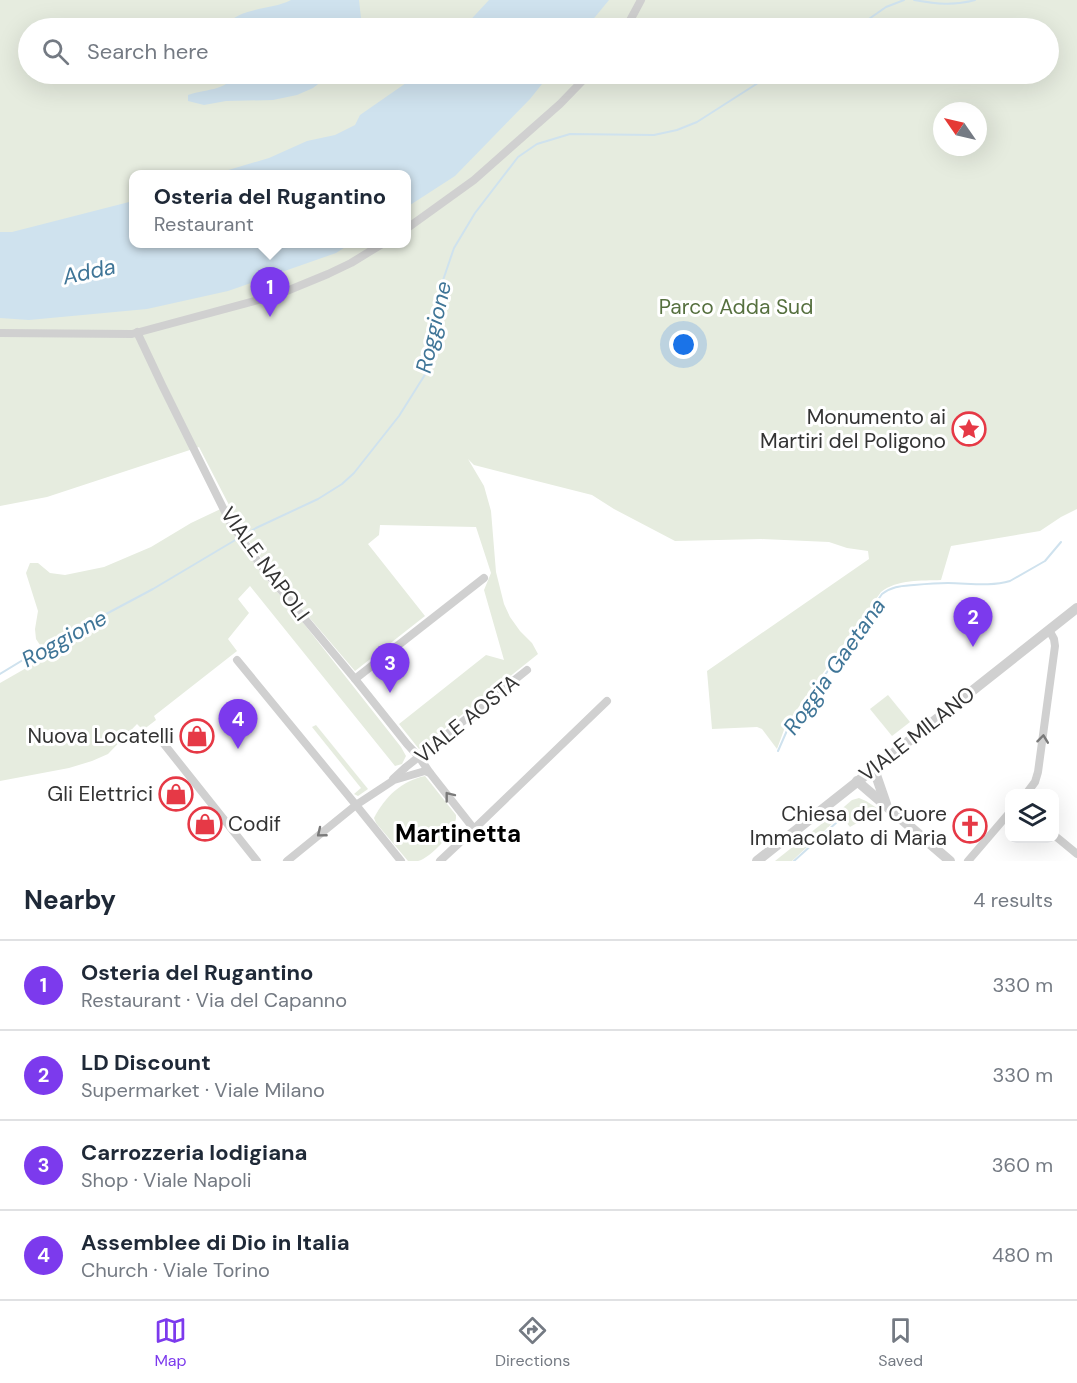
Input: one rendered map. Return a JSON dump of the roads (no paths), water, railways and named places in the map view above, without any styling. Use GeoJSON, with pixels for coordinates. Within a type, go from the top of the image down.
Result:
{"type":"FeatureCollection","features":[{"type":"Feature","properties":{"kind":"street"},"geometry":{"type":"LineString","coordinates":[[631,18],[640,0]]}},
{"type":"Feature","properties":{"kind":"street"},"geometry":{"type":"LineString","coordinates":[[411,225],[474,180],[579,84]]}},
{"type":"Feature","properties":{"kind":"street"},"geometry":{"type":"LineString","coordinates":[[0,333],[132,334],[277,295],[351,263],[374,248]]}},
{"type":"Feature","properties":{"kind":"street","name":"VIALE NAPOLI"},"geometry":{"type":"LineString","coordinates":[[137,332],[231,524],[265,571],[419,757],[474,829]]}},
{"type":"Feature","properties":{"kind":"street"},"geometry":{"type":"LineString","coordinates":[[355,679],[484,578]]}},
{"type":"Feature","properties":{"kind":"street","name":"VIALE MILANO"},"geometry":{"type":"LineString","coordinates":[[757,861],[1077,608]]}},
{"type":"Feature","properties":{"kind":"street"},"geometry":{"type":"LineString","coordinates":[[1030,789],[1038,772],[1055,646],[1049,630]]}},
{"type":"Feature","properties":{"kind":"street"},"geometry":{"type":"LineString","coordinates":[[237,660],[401,861]]}},
{"type":"Feature","properties":{"kind":"street","name":"VIALE AOSTA"},"geometry":{"type":"LineString","coordinates":[[389,783],[527,670]]}},
{"type":"Feature","properties":{"kind":"street"},"geometry":{"type":"LineString","coordinates":[[446,859],[607,700]]}},
{"type":"Feature","properties":{"kind":"street"},"geometry":{"type":"LineString","coordinates":[[156,734],[258,861]]}},
{"type":"Feature","properties":{"kind":"street"},"geometry":{"type":"LineString","coordinates":[[406,767],[411,757],[407,744]]}},
{"type":"Feature","properties":{"kind":"street"},"geometry":{"type":"LineString","coordinates":[[878,765],[876,776],[887,807]]}},
{"type":"Feature","properties":{"kind":"street"},"geometry":{"type":"LineString","coordinates":[[287,861],[356,805],[389,783],[422,771],[430,773]]}},
{"type":"Feature","properties":{"kind":"street"},"geometry":{"type":"LineString","coordinates":[[858,781],[950,861]]}},
{"type":"Feature","properties":{"kind":"street"},"geometry":{"type":"LineString","coordinates":[[968,861],[1005,818]]}},
{"type":"Feature","properties":{"kind":"street"},"geometry":{"type":"LineString","coordinates":[[1059,839],[1077,854]]}},
{"type":"Feature","properties":{"kind":"water"},"geometry":{"type":"Polygon","coordinates":[[[291,0],[359,0],[361,18],[235,18],[246,12],[291,0]]]}},
{"type":"Feature","properties":{"kind":"water"},"geometry":{"type":"Polygon","coordinates":[[[489,0],[609,0],[594,18],[472,18],[489,0]]]}},
{"type":"Feature","properties":{"kind":"water"},"geometry":{"type":"Polygon","coordinates":[[[226,84],[318,84],[297,95],[273,100],[226,101],[204,105],[188,101],[188,95],[226,84]]]}},
{"type":"Feature","properties":{"kind":"water"},"geometry":{"type":"Polygon","coordinates":[[[405,84],[542,84],[455,176],[411,204],[411,170],[228,170],[269,158],[307,141],[335,135],[355,125],[360,115],[405,84]]]}},
{"type":"Feature","properties":{"kind":"water","name":"Adda"},"geometry":{"type":"Polygon","coordinates":[[[129,202],[129,248],[344,248],[336,253],[228,291],[147,309],[29,320],[0,318],[0,232],[12,232],[129,202]]]}},
{"type":"Feature","properties":{"kind":"waterway","name":"Roggione"},"geometry":{"type":"LineString","coordinates":[[870,18],[886,7],[904,0]]}},
{"type":"Feature","properties":{"kind":"waterway","name":"Roggione"},"geometry":{"type":"LineString","coordinates":[[914,0],[945,4],[975,0]]}},
{"type":"Feature","properties":{"kind":"waterway","name":"Roggione"},"geometry":{"type":"LineString","coordinates":[[242,536],[318,499],[342,484],[354,473],[399,416],[426,373],[440,289],[454,248],[475,213],[518,157],[537,144],[570,134],[654,135],[677,130],[697,122],[756,84]]}},
{"type":"Feature","properties":{"kind":"waterway","name":"Roggione"},"geometry":{"type":"LineString","coordinates":[[0,674],[46,646],[153,589],[237,539]]}},
{"type":"Feature","properties":{"kind":"waterway","name":"Roggia Gaetana"},"geometry":{"type":"LineString","coordinates":[[778,751],[789,726],[886,591],[905,586],[944,583],[987,584],[1010,581],[1045,561],[1061,542]]}},
{"type":"Feature","properties":{"kind":"waterway","name":"Roggia Gaetana"},"geometry":{"type":"LineString","coordinates":[[794,861],[837,822],[838,818],[835,813]]}},
{"type":"Feature","properties":{"kind":"place","name":"Osteria del Rugantino"},"geometry":{"type":"Point","coordinates":[270,317]}},
{"type":"Feature","properties":{"kind":"place","name":"Monumento ai Martiri del Poligono"},"geometry":{"type":"Point","coordinates":[969,429]}},
{"type":"Feature","properties":{"kind":"place","name":"LD Discount"},"geometry":{"type":"Point","coordinates":[973,647]}},
{"type":"Feature","properties":{"kind":"place","name":"Carrozzeria lodigiana"},"geometry":{"type":"Point","coordinates":[390,693]}},
{"type":"Feature","properties":{"kind":"place","name":"Nuova Locatelli"},"geometry":{"type":"Point","coordinates":[197,736]}},
{"type":"Feature","properties":{"kind":"place","name":"Assemblee di Dio in Italia"},"geometry":{"type":"Point","coordinates":[238,749]}},
{"type":"Feature","properties":{"kind":"place","name":"Gli Elettrici"},"geometry":{"type":"Point","coordinates":[176,794]}},
{"type":"Feature","properties":{"kind":"place","name":"Codif"},"geometry":{"type":"Point","coordinates":[205,824]}},
{"type":"Feature","properties":{"kind":"place","name":"Chiesa del Cuore Immacolato di Maria"},"geometry":{"type":"Point","coordinates":[970,826]}},
{"type":"Feature","properties":{"kind":"district","name":"Martinetta"},"geometry":{"type":"Point","coordinates":[458,834]}},
{"type":"Feature","properties":{"kind":"park label","name":"Parco Adda Sud"},"geometry":{"type":"Point","coordinates":[736,307]}}]}
